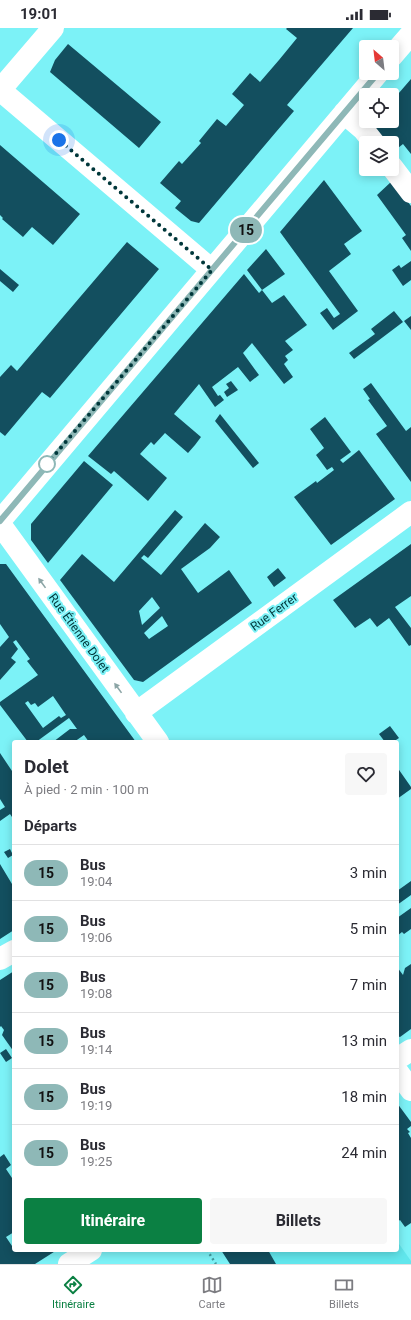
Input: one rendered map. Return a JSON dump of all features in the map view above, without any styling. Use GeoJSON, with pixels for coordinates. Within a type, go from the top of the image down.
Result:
{"type":"FeatureCollection","features":[{"type":"Feature","properties":{"kind":"street"},"geometry":{"type":"LineString","coordinates":[[53,28],[0,90],[212,270]]}},
{"type":"Feature","properties":{"kind":"street"},"geometry":{"type":"LineString","coordinates":[[399,48],[411,34]]}},
{"type":"Feature","properties":{"kind":"street"},"geometry":{"type":"LineString","coordinates":[[0,521],[372,80]]}},
{"type":"Feature","properties":{"kind":"street"},"geometry":{"type":"LineString","coordinates":[[344,113],[363,129],[368,136]]}},
{"type":"Feature","properties":{"kind":"street"},"geometry":{"type":"LineString","coordinates":[[399,176],[411,192]]}},
{"type":"Feature","properties":{"kind":"street","name":"Rue Ferrer"},"geometry":{"type":"LineString","coordinates":[[136,713],[411,512]]}},
{"type":"Feature","properties":{"kind":"street","name":"Rue Étienne Dolet"},"geometry":{"type":"LineString","coordinates":[[0,524],[156,740]]}},
{"type":"Feature","properties":{"kind":"street"},"geometry":{"type":"LineString","coordinates":[[0,959],[12,952]]}},
{"type":"Feature","properties":{"kind":"street"},"geometry":{"type":"LineString","coordinates":[[399,1058],[411,1050]]}},
{"type":"Feature","properties":{"kind":"street"},"geometry":{"type":"LineString","coordinates":[[399,1074],[411,1090]]}},
{"type":"Feature","properties":{"kind":"street"},"geometry":{"type":"LineString","coordinates":[[69,1264],[88,1252]]}},
{"type":"Feature","properties":{"kind":"path"},"geometry":{"type":"LineString","coordinates":[[208,1252],[216,1264]]}},
{"type":"Feature","properties":{"kind":"shaded area"},"geometry":{"type":"Polygon","coordinates":[[[399,1244],[411,1261],[411,1264],[230,1264],[222,1252],[399,1252],[399,1244]]]}},
{"type":"Feature","properties":{"kind":"building"},"geometry":{"type":"Polygon","coordinates":[[[353,28],[287,105],[294,111],[199,223],[191,221],[175,208],[181,201],[160,183],[179,161],[182,164],[201,143],[199,141],[217,119],[226,126],[244,105],[232,94],[250,73],[260,82],[279,60],[297,38],[286,29],[353,28]]]}},
{"type":"Feature","properties":{"kind":"building"},"geometry":{"type":"Polygon","coordinates":[[[68,44],[161,122],[139,148],[50,72],[55,60],[68,44]]]}},
{"type":"Feature","properties":{"kind":"building"},"geometry":{"type":"Polygon","coordinates":[[[411,79],[411,154],[403,144],[399,147],[399,136],[381,136],[375,128],[399,128],[399,93],[411,79]]]}},
{"type":"Feature","properties":{"kind":"building"},"geometry":{"type":"Polygon","coordinates":[[[0,145],[80,214],[53,245],[32,227],[23,237],[2,219],[3,218],[0,215],[0,145]]]}},
{"type":"Feature","properties":{"kind":"building"},"geometry":{"type":"Polygon","coordinates":[[[324,180],[362,231],[344,244],[351,254],[329,271],[358,311],[333,330],[320,313],[327,308],[334,318],[340,314],[280,232],[324,180]]]}},
{"type":"Feature","properties":{"kind":"building"},"geometry":{"type":"Polygon","coordinates":[[[392,181],[411,206],[411,251],[402,238],[406,235],[377,195],[392,181]]]}},
{"type":"Feature","properties":{"kind":"building"},"geometry":{"type":"Polygon","coordinates":[[[127,242],[159,269],[50,398],[42,392],[5,436],[0,432],[0,377],[11,365],[17,371],[127,242]]]}},
{"type":"Feature","properties":{"kind":"building"},"geometry":{"type":"Polygon","coordinates":[[[266,249],[285,274],[262,290],[247,270],[266,249]]]}},
{"type":"Feature","properties":{"kind":"building"},"geometry":{"type":"Polygon","coordinates":[[[411,261],[411,280],[403,286],[392,270],[399,265],[401,268],[411,261]]]}},
{"type":"Feature","properties":{"kind":"building"},"geometry":{"type":"Polygon","coordinates":[[[0,269],[19,285],[13,292],[0,281],[0,269]]]}},
{"type":"Feature","properties":{"kind":"building"},"geometry":{"type":"Polygon","coordinates":[[[244,274],[259,293],[262,290],[272,303],[284,295],[307,325],[285,341],[293,350],[285,356],[288,360],[284,364],[293,377],[284,384],[252,343],[243,353],[259,375],[250,382],[238,367],[212,387],[218,396],[220,395],[224,400],[215,407],[199,384],[174,414],[201,437],[195,445],[188,453],[165,433],[154,445],[151,442],[140,454],[167,478],[148,501],[114,471],[111,474],[88,456],[244,274]]]}},
{"type":"Feature","properties":{"kind":"building"},"geometry":{"type":"Polygon","coordinates":[[[394,311],[403,322],[354,359],[349,353],[375,334],[371,329],[394,311]]]}},
{"type":"Feature","properties":{"kind":"building"},"geometry":{"type":"Polygon","coordinates":[[[411,316],[411,330],[404,321],[411,316]]]}},
{"type":"Feature","properties":{"kind":"building"},"geometry":{"type":"Polygon","coordinates":[[[231,381],[238,390],[227,397],[224,392],[229,388],[226,384],[231,381]]]}},
{"type":"Feature","properties":{"kind":"building"},"geometry":{"type":"Polygon","coordinates":[[[371,383],[406,431],[411,427],[411,482],[376,434],[387,426],[368,400],[370,399],[363,389],[371,383]]]}},
{"type":"Feature","properties":{"kind":"building"},"geometry":{"type":"Polygon","coordinates":[[[220,414],[259,463],[253,468],[215,421],[220,414]]]}},
{"type":"Feature","properties":{"kind":"building"},"geometry":{"type":"Polygon","coordinates":[[[325,417],[351,452],[340,460],[343,463],[359,450],[395,499],[331,545],[294,497],[316,481],[317,483],[334,470],[332,467],[327,470],[316,455],[324,448],[310,429],[325,417]]]}},
{"type":"Feature","properties":{"kind":"building"},"geometry":{"type":"Polygon","coordinates":[[[84,461],[113,485],[48,563],[31,540],[31,524],[84,461]]]}},
{"type":"Feature","properties":{"kind":"building"},"geometry":{"type":"Polygon","coordinates":[[[175,510],[183,517],[148,558],[144,555],[141,558],[161,575],[205,523],[220,537],[210,548],[181,569],[198,593],[229,570],[252,603],[143,682],[134,680],[60,580],[82,554],[114,582],[175,510]],[[152,597],[139,611],[142,625],[160,608],[152,597]],[[162,616],[144,633],[149,639],[168,626],[162,616]]]}},
{"type":"Feature","properties":{"kind":"building"},"geometry":{"type":"Polygon","coordinates":[[[411,544],[411,596],[395,607],[411,628],[411,645],[409,646],[389,618],[377,627],[370,618],[355,628],[333,600],[411,544]]]}},
{"type":"Feature","properties":{"kind":"building"},"geometry":{"type":"Polygon","coordinates":[[[0,564],[6,564],[135,740],[88,740],[84,735],[77,740],[56,740],[70,729],[77,729],[69,718],[39,740],[26,740],[0,705],[0,702],[38,675],[27,661],[30,659],[16,640],[13,642],[18,649],[11,658],[16,662],[0,680],[0,647],[9,637],[0,624],[0,564]],[[53,696],[38,707],[35,703],[31,705],[28,701],[25,703],[43,728],[59,716],[61,718],[66,715],[53,696]]]}},
{"type":"Feature","properties":{"kind":"building"},"geometry":{"type":"Polygon","coordinates":[[[278,568],[286,578],[274,587],[267,577],[278,568]]]}},
{"type":"Feature","properties":{"kind":"building"},"geometry":{"type":"Polygon","coordinates":[[[390,726],[399,738],[396,740],[384,740],[379,734],[390,726]]]}},
{"type":"Feature","properties":{"kind":"building"},"geometry":{"type":"Polygon","coordinates":[[[0,753],[12,771],[12,817],[10,814],[0,821],[0,810],[5,807],[0,799],[0,753]]]}},
{"type":"Feature","properties":{"kind":"building"},"geometry":{"type":"Polygon","coordinates":[[[399,770],[411,787],[411,789],[399,798],[399,770]]]}},
{"type":"Feature","properties":{"kind":"building"},"geometry":{"type":"Polygon","coordinates":[[[10,849],[12,856],[8,858],[4,852],[10,849]]]}},
{"type":"Feature","properties":{"kind":"building"},"geometry":{"type":"Polygon","coordinates":[[[0,864],[12,884],[12,931],[0,939],[0,864]]]}},
{"type":"Feature","properties":{"kind":"building"},"geometry":{"type":"Polygon","coordinates":[[[411,881],[411,895],[399,904],[399,890],[411,881]]]}},
{"type":"Feature","properties":{"kind":"building"},"geometry":{"type":"Polygon","coordinates":[[[411,908],[411,929],[404,934],[402,932],[399,934],[399,917],[411,908]]]}},
{"type":"Feature","properties":{"kind":"building"},"geometry":{"type":"Polygon","coordinates":[[[411,964],[411,1029],[400,1037],[399,970],[403,975],[405,968],[411,964]]]}},
{"type":"Feature","properties":{"kind":"building"},"geometry":{"type":"Polygon","coordinates":[[[12,972],[12,1049],[2,1035],[4,1030],[1,1026],[0,1027],[0,980],[12,972]]]}},
{"type":"Feature","properties":{"kind":"building"},"geometry":{"type":"Polygon","coordinates":[[[6,1049],[12,1058],[6,1062],[0,1053],[6,1049]]]}},
{"type":"Feature","properties":{"kind":"building"},"geometry":{"type":"Polygon","coordinates":[[[399,1106],[411,1122],[411,1126],[407,1129],[410,1132],[408,1133],[411,1138],[411,1223],[405,1227],[399,1221],[399,1106]]]}},
{"type":"Feature","properties":{"kind":"building"},"geometry":{"type":"Polygon","coordinates":[[[4,1154],[11,1165],[6,1169],[12,1178],[12,1233],[6,1237],[12,1246],[12,1252],[54,1252],[35,1264],[0,1264],[0,1157],[4,1154]]]}},
{"type":"Feature","properties":{"kind":"building"},"geometry":{"type":"Polygon","coordinates":[[[222,1252],[269,1252],[276,1264],[230,1264],[222,1252]]]}},
{"type":"Feature","properties":{"kind":"bus line","name":"15"},"geometry":{"type":"LineString","coordinates":[[0,521],[372,80]]}},
{"type":"Feature","properties":{"kind":"route"},"geometry":{"type":"LineString","coordinates":[[47,464],[212,270],[59,140]]}}]}
